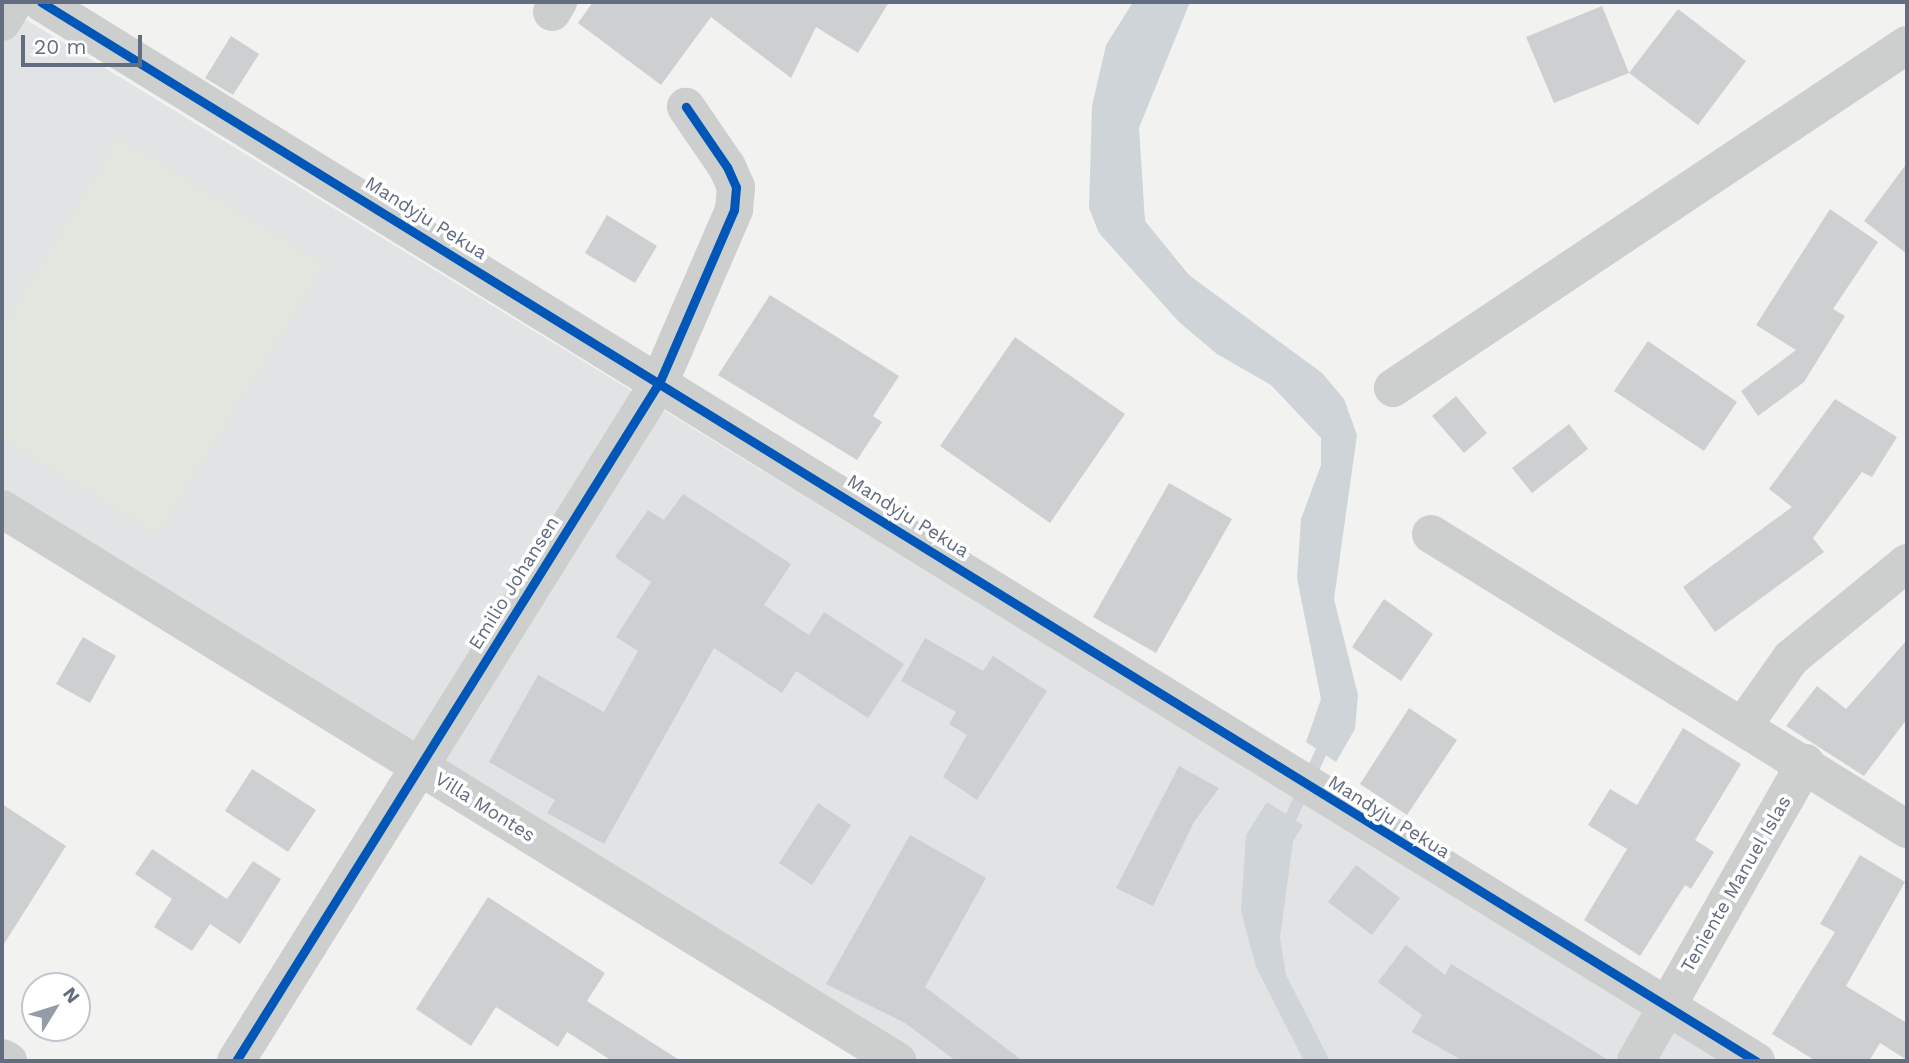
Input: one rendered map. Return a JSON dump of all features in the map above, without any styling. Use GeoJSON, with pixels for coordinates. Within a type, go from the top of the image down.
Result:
{"type":"FeatureCollection","features":[{"type":"Feature","properties":{"kind":"street"},"geometry":{"type":"LineString","coordinates":[[2,22],[14,2]]}},
{"type":"Feature","properties":{"kind":"street","name":"Mandyju Pekua"},"geometry":{"type":"LineString","coordinates":[[41,2],[660,381],[1362,822],[1756,1061]]}},
{"type":"Feature","properties":{"kind":"street"},"geometry":{"type":"LineString","coordinates":[[1392,388],[1907,45]]}},
{"type":"Feature","properties":{"kind":"street","name":"Emilio Johansen"},"geometry":{"type":"LineString","coordinates":[[236,1061],[660,381],[734,210],[736,187],[727,167],[686,107]]}},
{"type":"Feature","properties":{"kind":"street","name":"Villa Montes"},"geometry":{"type":"LineString","coordinates":[[2,509],[897,1061]]}},
{"type":"Feature","properties":{"kind":"street"},"geometry":{"type":"LineString","coordinates":[[1431,534],[1805,763],[1907,829]]}},
{"type":"Feature","properties":{"kind":"street"},"geometry":{"type":"LineString","coordinates":[[1743,726],[1791,658],[1907,563]]}},
{"type":"Feature","properties":{"kind":"street","name":"Teniente Manuel Islas"},"geometry":{"type":"LineString","coordinates":[[1636,1061],[1805,763]]}},
{"type":"Feature","properties":{"kind":"street"},"geometry":{"type":"LineString","coordinates":[[2,1058],[8,1061]]}},
{"type":"Feature","properties":{"kind":"shaded area"},"geometry":{"type":"Polygon","coordinates":[[[1133,2],[1190,2],[1139,128],[1145,221],[1189,275],[1322,373],[1344,399],[1357,435],[1334,599],[1358,695],[1355,729],[1336,762],[1306,742],[1321,699],[1297,578],[1301,519],[1321,465],[1321,438],[1271,385],[1217,354],[1179,322],[1099,233],[1089,208],[1092,106],[1106,45],[1133,2]]]}},
{"type":"Feature","properties":{"kind":"shaded area"},"geometry":{"type":"Polygon","coordinates":[[[2,5],[1726,1061],[895,1061],[2,510],[2,5]]]}},
{"type":"Feature","properties":{"kind":"shaded area"},"geometry":{"type":"Polygon","coordinates":[[[119,137],[325,265],[157,535],[2,438],[2,327],[119,137]]]}},
{"type":"Feature","properties":{"kind":"shaded area"},"geometry":{"type":"Polygon","coordinates":[[[1267,802],[1303,825],[1293,841],[1280,938],[1286,975],[1330,1061],[1304,1061],[1256,967],[1241,911],[1246,835],[1267,802]]]}},
{"type":"Feature","properties":{"kind":"building"},"geometry":{"type":"Polygon","coordinates":[[[593,2],[889,2],[858,53],[816,27],[791,78],[711,17],[661,85],[578,23],[593,2]]]}},
{"type":"Feature","properties":{"kind":"building"},"geometry":{"type":"Polygon","coordinates":[[[1602,6],[1629,73],[1554,103],[1526,37],[1602,6]]]}},
{"type":"Feature","properties":{"kind":"building"},"geometry":{"type":"Polygon","coordinates":[[[1678,9],[1746,61],[1698,125],[1629,73],[1678,9]]]}},
{"type":"Feature","properties":{"kind":"building"},"geometry":{"type":"Polygon","coordinates":[[[231,36],[259,54],[233,95],[205,78],[231,36]]]}},
{"type":"Feature","properties":{"kind":"building"},"geometry":{"type":"Polygon","coordinates":[[[1907,163],[1907,254],[1864,221],[1907,163]]]}},
{"type":"Feature","properties":{"kind":"building"},"geometry":{"type":"Polygon","coordinates":[[[1830,209],[1878,242],[1833,309],[1845,316],[1804,382],[1758,416],[1741,391],[1796,350],[1756,325],[1830,209]]]}},
{"type":"Feature","properties":{"kind":"building"},"geometry":{"type":"Polygon","coordinates":[[[607,215],[657,246],[635,283],[585,253],[607,215]]]}},
{"type":"Feature","properties":{"kind":"building"},"geometry":{"type":"Polygon","coordinates":[[[770,295],[899,376],[873,416],[882,422],[857,460],[718,375],[770,295]]]}},
{"type":"Feature","properties":{"kind":"building"},"geometry":{"type":"Polygon","coordinates":[[[1015,337],[1125,414],[1050,523],[940,446],[1015,337]]]}},
{"type":"Feature","properties":{"kind":"building"},"geometry":{"type":"Polygon","coordinates":[[[1648,341],[1737,402],[1704,451],[1614,391],[1648,341]]]}},
{"type":"Feature","properties":{"kind":"building"},"geometry":{"type":"Polygon","coordinates":[[[1456,396],[1487,433],[1464,453],[1432,416],[1456,396]]]}},
{"type":"Feature","properties":{"kind":"building"},"geometry":{"type":"Polygon","coordinates":[[[1835,399],[1897,437],[1872,477],[1862,472],[1813,538],[1824,552],[1715,632],[1683,587],[1792,507],[1769,489],[1835,399]]]}},
{"type":"Feature","properties":{"kind":"building"},"geometry":{"type":"Polygon","coordinates":[[[1569,424],[1588,449],[1532,493],[1512,468],[1569,424]]]}},
{"type":"Feature","properties":{"kind":"building"},"geometry":{"type":"Polygon","coordinates":[[[1169,483],[1232,519],[1156,653],[1093,617],[1169,483]]]}},
{"type":"Feature","properties":{"kind":"building"},"geometry":{"type":"Polygon","coordinates":[[[683,494],[791,564],[764,605],[809,635],[824,612],[904,664],[868,718],[796,671],[782,693],[714,648],[604,844],[547,813],[555,800],[489,762],[538,675],[604,712],[638,651],[616,637],[651,582],[615,557],[648,510],[664,520],[683,494]]]}},
{"type":"Feature","properties":{"kind":"building"},"geometry":{"type":"Polygon","coordinates":[[[1384,599],[1433,634],[1401,681],[1352,647],[1384,599]]]}},
{"type":"Feature","properties":{"kind":"building"},"geometry":{"type":"Polygon","coordinates":[[[83,637],[116,656],[90,703],[56,684],[83,637]]]}},
{"type":"Feature","properties":{"kind":"building"},"geometry":{"type":"Polygon","coordinates":[[[925,638],[983,671],[993,656],[1047,691],[977,800],[943,777],[967,735],[949,724],[956,712],[901,681],[925,638]]]}},
{"type":"Feature","properties":{"kind":"building"},"geometry":{"type":"Polygon","coordinates":[[[1907,640],[1907,719],[1864,776],[1786,726],[1817,686],[1846,709],[1907,640]]]}},
{"type":"Feature","properties":{"kind":"building"},"geometry":{"type":"Polygon","coordinates":[[[1409,708],[1457,740],[1407,815],[1360,784],[1409,708]]]}},
{"type":"Feature","properties":{"kind":"building"},"geometry":{"type":"Polygon","coordinates":[[[1683,728],[1741,764],[1695,840],[1714,852],[1691,889],[1685,885],[1640,956],[1584,920],[1627,849],[1588,825],[1610,789],[1637,805],[1683,728]]]}},
{"type":"Feature","properties":{"kind":"building"},"geometry":{"type":"Polygon","coordinates":[[[1179,766],[1219,788],[1194,822],[1153,906],[1116,888],[1179,766]]]}},
{"type":"Feature","properties":{"kind":"building"},"geometry":{"type":"Polygon","coordinates":[[[252,769],[316,810],[288,852],[225,811],[252,769]]]}},
{"type":"Feature","properties":{"kind":"building"},"geometry":{"type":"Polygon","coordinates":[[[818,803],[851,825],[812,885],[779,863],[818,803]]]}},
{"type":"Feature","properties":{"kind":"building"},"geometry":{"type":"Polygon","coordinates":[[[2,804],[66,846],[2,947],[2,804]]]}},
{"type":"Feature","properties":{"kind":"building"},"geometry":{"type":"Polygon","coordinates":[[[910,835],[986,878],[925,987],[1023,1061],[956,1061],[905,1023],[826,984],[910,835]]]}},
{"type":"Feature","properties":{"kind":"building"},"geometry":{"type":"Polygon","coordinates":[[[152,849],[227,899],[253,861],[281,879],[240,944],[210,924],[192,951],[154,927],[172,899],[135,874],[152,849]]]}},
{"type":"Feature","properties":{"kind":"building"},"geometry":{"type":"Polygon","coordinates":[[[1860,855],[1905,882],[1846,986],[1907,1023],[1907,1060],[1880,1043],[1869,1061],[1816,1061],[1772,1034],[1835,932],[1820,924],[1860,855]]]}},
{"type":"Feature","properties":{"kind":"building"},"geometry":{"type":"Polygon","coordinates":[[[1356,865],[1400,898],[1372,935],[1328,902],[1356,865]]]}},
{"type":"Feature","properties":{"kind":"building"},"geometry":{"type":"Polygon","coordinates":[[[488,897],[605,973],[587,1001],[681,1061],[612,1061],[567,1032],[558,1047],[496,1007],[471,1046],[416,1009],[488,897]]]}},
{"type":"Feature","properties":{"kind":"building"},"geometry":{"type":"Polygon","coordinates":[[[1406,945],[1445,975],[1451,964],[1610,1061],[1463,1061],[1412,1032],[1422,1015],[1378,982],[1406,945]]]}},
{"type":"Feature","properties":{"kind":"waterway"},"geometry":{"type":"LineString","coordinates":[[1285,830],[1327,739]]}},
{"type":"Feature","properties":{"kind":"cycle path"},"geometry":{"type":"LineString","coordinates":[[41,2],[1756,1061]]}},
{"type":"Feature","properties":{"kind":"cycle path"},"geometry":{"type":"LineString","coordinates":[[236,1061],[660,381],[734,210],[736,187],[727,167],[686,107]]}}]}
